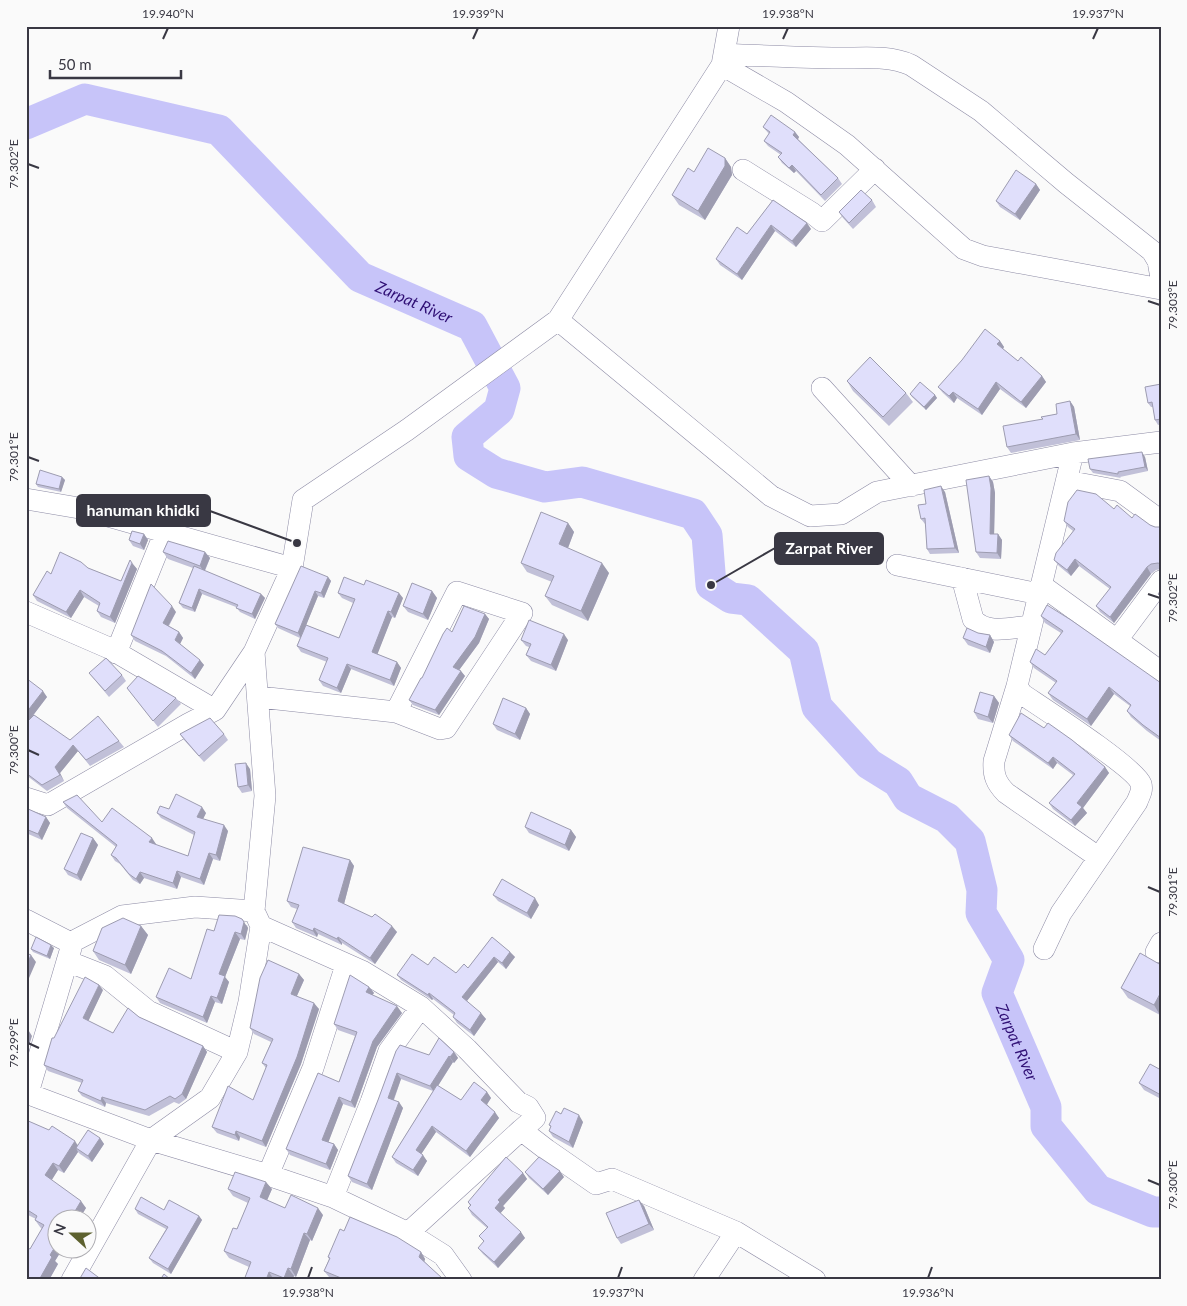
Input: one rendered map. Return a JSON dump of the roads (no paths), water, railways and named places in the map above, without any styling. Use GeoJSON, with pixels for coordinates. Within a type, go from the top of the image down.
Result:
{"type":"FeatureCollection","features":[{"type":"Feature","properties":{"kind":"street"},"geometry":{"type":"LineString","coordinates":[[26,798],[48,805],[215,710],[254,652],[292,568],[303,500],[407,430],[558,320],[723,60],[729,26]]}},
{"type":"Feature","properties":{"kind":"street"},"geometry":{"type":"LineString","coordinates":[[723,60],[886,58],[911,65],[981,111],[1066,183],[1152,251],[1158,261],[1161,278]]}},
{"type":"Feature","properties":{"kind":"street"},"geometry":{"type":"LineString","coordinates":[[723,60],[847,145],[955,243],[973,253],[1161,289]]}},
{"type":"Feature","properties":{"kind":"street"},"geometry":{"type":"LineString","coordinates":[[743,170],[822,221],[875,169]]}},
{"type":"Feature","properties":{"kind":"street"},"geometry":{"type":"LineString","coordinates":[[558,320],[771,496],[810,516],[841,514],[877,492],[1073,454],[1161,442]]}},
{"type":"Feature","properties":{"kind":"street"},"geometry":{"type":"LineString","coordinates":[[822,388],[911,486]]}},
{"type":"Feature","properties":{"kind":"street"},"geometry":{"type":"LineString","coordinates":[[1073,454],[1017,686],[994,761],[993,771],[995,779],[1006,794],[1098,857]]}},
{"type":"Feature","properties":{"kind":"street"},"geometry":{"type":"LineString","coordinates":[[1067,481],[1120,491],[1161,521]]}},
{"type":"Feature","properties":{"kind":"street"},"geometry":{"type":"LineString","coordinates":[[26,499],[79,508],[292,568]]}},
{"type":"Feature","properties":{"kind":"street"},"geometry":{"type":"LineString","coordinates":[[116,653],[164,532]]}},
{"type":"Feature","properties":{"kind":"street"},"geometry":{"type":"LineString","coordinates":[[897,565],[962,578],[1040,590],[1117,640],[1161,672]]}},
{"type":"Feature","properties":{"kind":"street"},"geometry":{"type":"LineString","coordinates":[[962,578],[973,619],[977,624],[984,628],[993,629],[1031,626]]}},
{"type":"Feature","properties":{"kind":"street"},"geometry":{"type":"LineString","coordinates":[[1117,640],[1161,581]]}},
{"type":"Feature","properties":{"kind":"street"},"geometry":{"type":"LineString","coordinates":[[259,697],[396,712],[440,729],[446,728],[522,613],[457,592],[396,712]]}},
{"type":"Feature","properties":{"kind":"street"},"geometry":{"type":"LineString","coordinates":[[26,612],[116,653],[215,710]]}},
{"type":"Feature","properties":{"kind":"street"},"geometry":{"type":"LineString","coordinates":[[72,1280],[151,1140],[210,1098],[237,1052],[249,1002],[258,918],[265,796],[259,697],[254,652]]}},
{"type":"Feature","properties":{"kind":"street"},"geometry":{"type":"LineString","coordinates":[[1017,686],[1022,694],[1088,739],[1133,775],[1141,783],[1142,792],[1061,913],[1044,949]]}},
{"type":"Feature","properties":{"kind":"street"},"geometry":{"type":"LineString","coordinates":[[408,1233],[535,1118],[528,1107],[518,1102],[421,1007],[362,971],[346,965],[258,918],[195,907],[122,916],[68,952],[27,1093],[151,1140],[268,1175],[333,1197],[408,1233],[443,1256],[461,1280]]}},
{"type":"Feature","properties":{"kind":"street"},"geometry":{"type":"LineString","coordinates":[[26,920],[68,952],[105,976],[148,1011],[237,1052]]}},
{"type":"Feature","properties":{"kind":"street"},"geometry":{"type":"LineString","coordinates":[[268,1175],[314,1068],[346,965]]}},
{"type":"Feature","properties":{"kind":"street"},"geometry":{"type":"LineString","coordinates":[[333,1197],[390,1051],[421,1007]]}},
{"type":"Feature","properties":{"kind":"street"},"geometry":{"type":"LineString","coordinates":[[521,1130],[596,1184],[612,1179],[736,1232],[815,1280]]}},
{"type":"Feature","properties":{"kind":"street"},"geometry":{"type":"LineString","coordinates":[[704,1280],[736,1232]]}},
{"type":"Feature","properties":{"kind":"waterway","name":"Zarpat River"},"geometry":{"type":"LineString","coordinates":[[26,124],[85,99],[219,130],[360,277],[472,326],[505,388],[499,410],[467,437],[469,456],[496,473],[545,487],[582,482],[693,514],[707,535],[711,585],[731,598],[748,600],[804,651],[817,707],[869,764],[898,782],[908,798],[947,818],[970,841],[982,890],[981,913],[1009,960],[997,993],[1046,1107],[1046,1126],[1098,1190],[1153,1212],[1161,1212]]}},
{"type":"Feature","properties":{"kind":"place","name":"hanuman khidki"},"geometry":{"type":"Point","coordinates":[297,543]}},
{"type":"Feature","properties":{"kind":"place","name":"Zarpat River"},"geometry":{"type":"Point","coordinates":[711,585]}}]}
